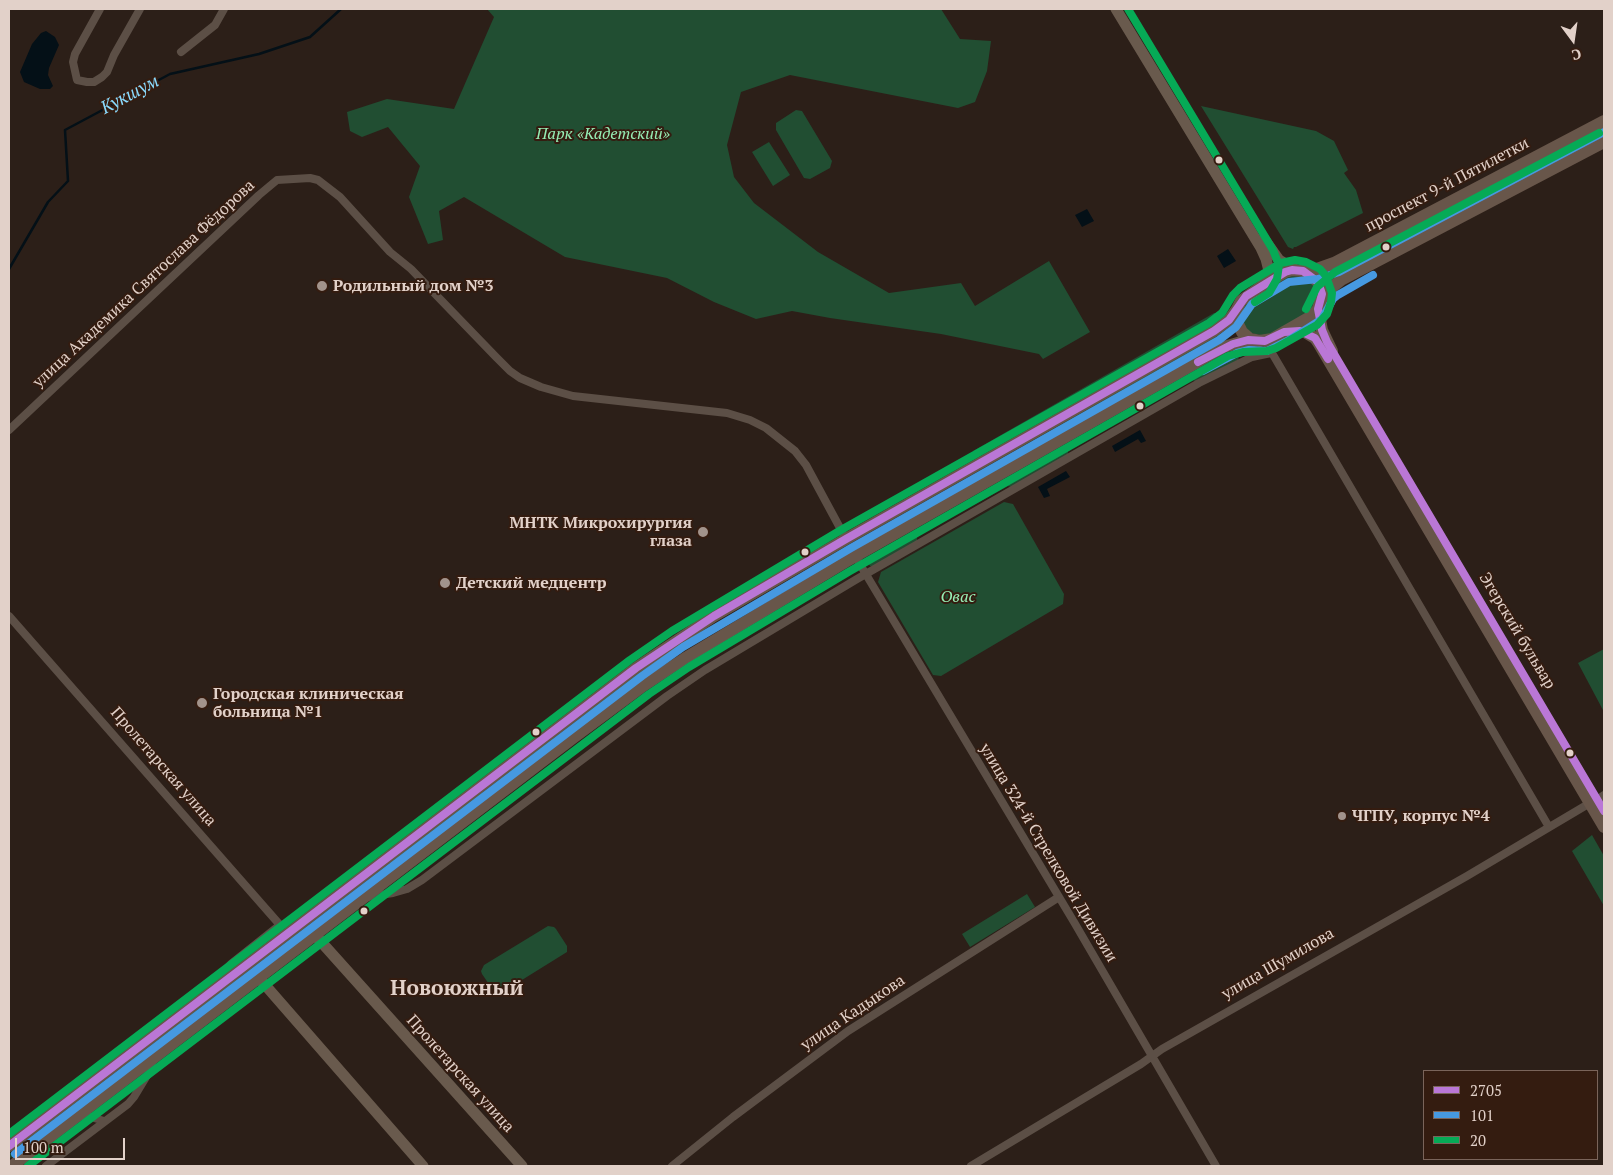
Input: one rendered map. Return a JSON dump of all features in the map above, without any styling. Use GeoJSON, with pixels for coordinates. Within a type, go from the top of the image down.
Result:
{"type":"FeatureCollection","features":[{"type":"Feature","properties":{"kind":"main road","name":"проспект 9-й Пятилетки"},"geometry":{"type":"LineString","coordinates":[[1299,270],[1317,270],[1334,263],[1604,120]]}},
{"type":"Feature","properties":{"kind":"main road"},"geometry":{"type":"LineString","coordinates":[[12,1166],[584,730],[643,686],[684,659],[856,556],[1224,347],[1241,342],[1260,341],[1284,332],[1312,316],[1325,294],[1341,280],[1604,142]]}},
{"type":"Feature","properties":{"kind":"main road"},"geometry":{"type":"LineString","coordinates":[[9,1146],[636,668],[678,639],[846,539],[1214,331],[1229,320],[1241,301],[1285,272],[1299,270],[1314,277],[1322,294],[1319,305]]}},
{"type":"Feature","properties":{"kind":"main road","name":"Эгерский бульвар"},"geometry":{"type":"LineString","coordinates":[[1319,305],[1322,330],[1327,342],[1404,481]]}},
{"type":"Feature","properties":{"kind":"main road"},"geometry":{"type":"LineString","coordinates":[[1237,310],[1237,322],[1242,332],[1260,341]]}},
{"type":"Feature","properties":{"kind":"main road","name":"Эгерский бульвар"},"geometry":{"type":"LineString","coordinates":[[1284,332],[1306,332],[1315,338],[1604,811]]}},
{"type":"Feature","properties":{"kind":"main road"},"geometry":{"type":"LineString","coordinates":[[846,539],[856,556]]}},
{"type":"Feature","properties":{"kind":"main road"},"geometry":{"type":"LineString","coordinates":[[574,716],[584,730]]}},
{"type":"Feature","properties":{"kind":"main road"},"geometry":{"type":"LineString","coordinates":[[491,778],[502,792]]}},
{"type":"Feature","properties":{"kind":"main road","name":"Эгерский бульвар"},"geometry":{"type":"LineString","coordinates":[[1597,799],[1604,827]]}},
{"type":"Feature","properties":{"kind":"main road"},"geometry":{"type":"LineString","coordinates":[[375,866],[387,880]]}},
{"type":"Feature","properties":{"kind":"main road"},"geometry":{"type":"LineString","coordinates":[[299,924],[315,935]]}},
{"type":"Feature","properties":{"kind":"main road"},"geometry":{"type":"LineString","coordinates":[[253,960],[255,971],[259,978]]}},
{"type":"Feature","properties":{"kind":"street"},"geometry":{"type":"LineString","coordinates":[[100,9],[75,54],[73,62],[77,80],[94,82],[107,72],[114,55],[140,9]]}},
{"type":"Feature","properties":{"kind":"street"},"geometry":{"type":"LineString","coordinates":[[181,52],[215,24],[224,9]]}},
{"type":"Feature","properties":{"kind":"street"},"geometry":{"type":"LineString","coordinates":[[1116,9],[1133,30],[1273,254],[1283,264],[1299,270]]}},
{"type":"Feature","properties":{"kind":"street"},"geometry":{"type":"LineString","coordinates":[[1124,9],[1133,30]]}},
{"type":"Feature","properties":{"kind":"street"},"geometry":{"type":"LineString","coordinates":[[1180,107],[1264,254],[1269,271],[1262,286]]}},
{"type":"Feature","properties":{"kind":"street","name":"улица Академика Святослава Фёдорова"},"geometry":{"type":"LineString","coordinates":[[9,430],[277,180],[310,178],[318,180],[340,197],[390,252],[411,269],[496,357],[520,378],[541,387],[572,396],[727,414],[750,420],[766,428],[795,451],[806,465],[846,539]]}},
{"type":"Feature","properties":{"kind":"street"},"geometry":{"type":"LineString","coordinates":[[1260,341],[1271,353],[1549,827]]}},
{"type":"Feature","properties":{"kind":"street"},"geometry":{"type":"LineString","coordinates":[[365,897],[408,889],[422,880],[666,696],[705,670],[866,574],[1209,378],[1252,357],[1271,353]]}},
{"type":"Feature","properties":{"kind":"street","name":"улица 324-й Стрелковой Дивизии"},"geometry":{"type":"LineString","coordinates":[[856,556],[1059,897],[1216,1166]]}},
{"type":"Feature","properties":{"kind":"street","name":"Пролетарская улица"},"geometry":{"type":"LineString","coordinates":[[9,616],[280,925]]}},
{"type":"Feature","properties":{"kind":"street","name":"улица Шумилова"},"geometry":{"type":"LineString","coordinates":[[971,1166],[1152,1056],[1597,799]]}},
{"type":"Feature","properties":{"kind":"street","name":"улица Кадыкова"},"geometry":{"type":"LineString","coordinates":[[672,1166],[733,1117],[848,1031],[1059,897]]}},
{"type":"Feature","properties":{"kind":"street"},"geometry":{"type":"LineString","coordinates":[[197,1002],[231,964],[280,925],[299,924]]}},
{"type":"Feature","properties":{"kind":"street","name":"Пролетарская улица"},"geometry":{"type":"LineString","coordinates":[[315,935],[522,1166]]}},
{"type":"Feature","properties":{"kind":"street"},"geometry":{"type":"LineString","coordinates":[[259,978],[423,1166]]}},
{"type":"Feature","properties":{"kind":"street"},"geometry":{"type":"LineString","coordinates":[[46,1166],[128,1104],[152,1069],[152,1059]]}},
{"type":"Feature","properties":{"kind":"street"},"geometry":{"type":"LineString","coordinates":[[78,1116],[104,1121]]}},
{"type":"Feature","properties":{"kind":"green space","name":"Парк «Кадетский»"},"geometry":{"type":"Polygon","coordinates":[[[487,9],[941,9],[960,39],[991,41],[987,71],[975,102],[958,108],[790,75],[741,92],[727,145],[734,177],[754,203],[818,252],[889,293],[961,283],[975,306],[1049,261],[1090,332],[1043,359],[1039,354],[941,334],[792,311],[756,319],[714,302],[667,278],[565,257],[464,197],[439,211],[443,240],[428,244],[409,197],[420,166],[388,127],[362,137],[350,131],[347,112],[387,99],[454,109],[494,17],[487,9]]]}},
{"type":"Feature","properties":{"kind":"green space"},"geometry":{"type":"Polygon","coordinates":[[[1201,106],[1316,131],[1334,141],[1348,170],[1344,173],[1356,190],[1363,213],[1293,249],[1288,247],[1201,106]]]}},
{"type":"Feature","properties":{"kind":"green space"},"geometry":{"type":"Polygon","coordinates":[[[796,110],[802,111],[832,161],[830,168],[810,179],[804,178],[776,130],[776,123],[796,110]]]}},
{"type":"Feature","properties":{"kind":"green space"},"geometry":{"type":"Polygon","coordinates":[[[1604,126],[1604,135],[1330,280],[1326,273],[1604,126]]]}},
{"type":"Feature","properties":{"kind":"green space"},"geometry":{"type":"Polygon","coordinates":[[[769,142],[790,175],[773,186],[752,152],[769,142]]]}},
{"type":"Feature","properties":{"kind":"green space"},"geometry":{"type":"Polygon","coordinates":[[[1288,274],[1301,274],[1314,285],[1317,298],[1310,312],[1266,336],[1250,333],[1241,321],[1244,303],[1288,274]]]}},
{"type":"Feature","properties":{"kind":"green space"},"geometry":{"type":"Polygon","coordinates":[[[1217,313],[1217,318],[981,454],[973,451],[1217,313]]]}},
{"type":"Feature","properties":{"kind":"green space"},"geometry":{"type":"Polygon","coordinates":[[[1220,333],[1223,339],[863,543],[861,540],[1220,333]]]}},
{"type":"Feature","properties":{"kind":"green space"},"geometry":{"type":"Polygon","coordinates":[[[1237,349],[1242,349],[1238,360],[1197,382],[1193,380],[1068,451],[1068,456],[1011,487],[1008,486],[917,536],[917,541],[874,566],[870,566],[868,562],[869,557],[1237,349]]]}},
{"type":"Feature","properties":{"kind":"green space"},"geometry":{"type":"Polygon","coordinates":[[[953,463],[953,470],[851,527],[849,523],[953,463]]]}},
{"type":"Feature","properties":{"kind":"green space","name":"Овас"},"geometry":{"type":"Polygon","coordinates":[[[1004,502],[1013,504],[1064,594],[1063,604],[941,676],[933,675],[878,582],[881,572],[1004,502]]]}},
{"type":"Feature","properties":{"kind":"green space"},"geometry":{"type":"Polygon","coordinates":[[[832,556],[835,559],[691,643],[589,716],[586,713],[648,666],[689,639],[832,556]]]}},
{"type":"Feature","properties":{"kind":"green space"},"geometry":{"type":"Polygon","coordinates":[[[1604,649],[1604,712],[1578,663],[1604,649]]]}},
{"type":"Feature","properties":{"kind":"green space"},"geometry":{"type":"Polygon","coordinates":[[[552,738],[555,742],[512,776],[509,771],[552,738]]]}},
{"type":"Feature","properties":{"kind":"green space"},"geometry":{"type":"Polygon","coordinates":[[[481,790],[484,794],[391,865],[389,861],[481,790]]]}},
{"type":"Feature","properties":{"kind":"green space"},"geometry":{"type":"Polygon","coordinates":[[[1592,835],[1604,856],[1604,906],[1572,851],[1592,835]]]}},
{"type":"Feature","properties":{"kind":"green space"},"geometry":{"type":"Polygon","coordinates":[[[1027,894],[1035,907],[970,947],[962,934],[1027,894]]]}},
{"type":"Feature","properties":{"kind":"green space"},"geometry":{"type":"Polygon","coordinates":[[[548,926],[556,929],[567,946],[567,952],[501,993],[495,993],[482,974],[481,971],[484,965],[548,926]]]}},
{"type":"Feature","properties":{"kind":"green space"},"geometry":{"type":"Polygon","coordinates":[[[238,977],[241,980],[161,1042],[159,1038],[238,977]]]}},
{"type":"Feature","properties":{"kind":"green space"},"geometry":{"type":"Polygon","coordinates":[[[136,1057],[138,1060],[9,1159],[9,1154],[136,1057]]]}},
{"type":"Feature","properties":{"kind":"shaded area"},"geometry":{"type":"Polygon","coordinates":[[[46,31],[55,37],[59,45],[49,68],[48,75],[53,86],[50,89],[40,89],[24,82],[20,72],[32,44],[41,33],[46,31]]]}},
{"type":"Feature","properties":{"kind":"shaded area"},"geometry":{"type":"Polygon","coordinates":[[[1087,209],[1094,221],[1082,227],[1075,215],[1087,209]]]}},
{"type":"Feature","properties":{"kind":"shaded area"},"geometry":{"type":"Polygon","coordinates":[[[1228,249],[1236,261],[1224,268],[1217,256],[1228,249]]]}},
{"type":"Feature","properties":{"kind":"shaded area"},"geometry":{"type":"Polygon","coordinates":[[[1140,430],[1146,441],[1141,443],[1138,439],[1115,452],[1112,446],[1140,430]]]}},
{"type":"Feature","properties":{"kind":"shaded area"},"geometry":{"type":"Polygon","coordinates":[[[1066,471],[1070,477],[1047,489],[1050,496],[1044,498],[1038,487],[1066,471]]]}},
{"type":"Feature","properties":{"kind":"waterway","name":"Кукшум"},"geometry":{"type":"LineString","coordinates":[[9,269],[48,202],[68,181],[65,130],[170,74],[259,54],[310,37],[341,9]]}},
{"type":"Feature","properties":{"kind":"transit line","name":"20"},"geometry":{"type":"LineString","coordinates":[[1128,9],[1273,250],[1279,265],[1277,279],[1269,293],[1255,302]]}},
{"type":"Feature","properties":{"kind":"transit line","name":"101"},"geometry":{"type":"LineString","coordinates":[[15,1154],[642,676],[683,647],[851,548],[1219,340],[1236,327],[1252,304],[1289,282],[1318,279],[1339,272],[1604,132]]}},
{"type":"Feature","properties":{"kind":"transit line","name":"20"},"geometry":{"type":"LineString","coordinates":[[1306,309],[1317,287],[1335,272],[1599,133]]}},
{"type":"Feature","properties":{"kind":"transit line","name":"20"},"geometry":{"type":"LineString","coordinates":[[9,1134],[630,660],[672,631],[841,530],[1209,323],[1222,313],[1233,295],[1240,288],[1281,263],[1295,260],[1306,262],[1320,269],[1326,276],[1332,293],[1331,302],[1327,314],[1317,325],[1276,348],[1228,356],[850,571],[689,667],[649,694],[28,1166]]}},
{"type":"Feature","properties":{"kind":"transit line","name":"2705"},"geometry":{"type":"LineString","coordinates":[[9,1146],[636,668],[714,616],[846,539],[1214,331],[1229,320],[1246,296],[1285,272],[1292,270],[1303,271],[1318,282],[1322,294],[1318,309],[1322,330],[1327,342],[1604,811]]}},
{"type":"Feature","properties":{"kind":"transit line","name":"101"},"geometry":{"type":"LineString","coordinates":[[1203,371],[1237,353],[1249,350],[1267,351],[1289,340],[1322,319],[1333,299],[1338,295],[1373,275]]}},
{"type":"Feature","properties":{"kind":"transit line","name":"2705"},"geometry":{"type":"LineString","coordinates":[[1198,362],[1233,344],[1248,340],[1265,341],[1284,332],[1300,331],[1315,338],[1328,359]]}},
{"type":"Feature","properties":{"kind":"place","name":"Родильный дом №3"},"geometry":{"type":"Point","coordinates":[322,286]}},
{"type":"Feature","properties":{"kind":"place","name":"МНТК Микрохирургия глаза"},"geometry":{"type":"Point","coordinates":[703,532]}},
{"type":"Feature","properties":{"kind":"place","name":"Детский медцентр"},"geometry":{"type":"Point","coordinates":[445,583]}},
{"type":"Feature","properties":{"kind":"place","name":"Городская клиническая больница №1"},"geometry":{"type":"Point","coordinates":[202,703]}},
{"type":"Feature","properties":{"kind":"place","name":"ЧГПУ, корпус №4"},"geometry":{"type":"Point","coordinates":[1342,816]}},
{"type":"Feature","properties":{"kind":"district","name":"Новоюжный"},"geometry":{"type":"Point","coordinates":[457,989]}}]}
